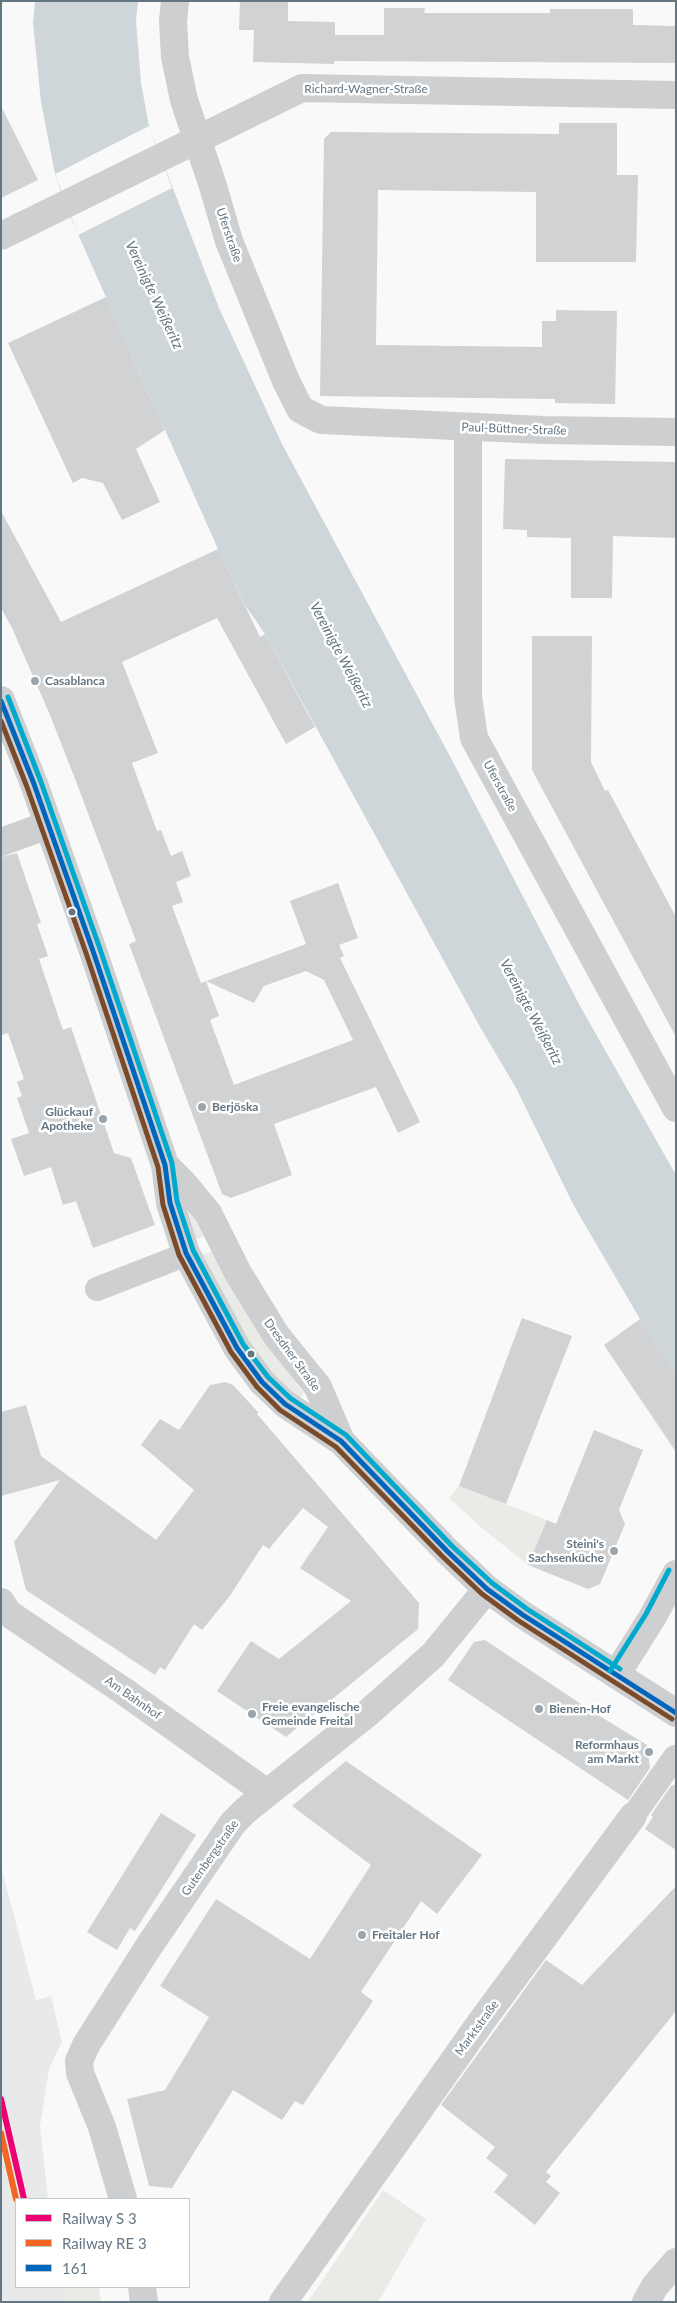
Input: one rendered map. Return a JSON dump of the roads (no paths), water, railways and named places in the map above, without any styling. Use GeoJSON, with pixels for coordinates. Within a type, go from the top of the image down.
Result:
{"type":"FeatureCollection","features":[{"type":"Feature","properties":{"kind":"street","name":"Uferstraße"},"geometry":{"type":"LineString","coordinates":[[175,1],[173,21],[175,57],[184,100],[229,241],[286,382],[300,408],[321,420],[352,422]]}},
{"type":"Feature","properties":{"kind":"street","name":"Richard-Wagner-Straße"},"geometry":{"type":"LineString","coordinates":[[1,236],[302,88],[676,95]]}},
{"type":"Feature","properties":{"kind":"street","name":"Paul-Büttner-Straße"},"geometry":{"type":"LineString","coordinates":[[352,422],[676,432]]}},
{"type":"Feature","properties":{"kind":"street","name":"Uferstraße"},"geometry":{"type":"LineString","coordinates":[[468,427],[468,697],[474,738],[676,1108]]}},
{"type":"Feature","properties":{"kind":"street"},"geometry":{"type":"LineString","coordinates":[[1,700],[48,825],[165,1165],[170,1203],[186,1253],[237,1348],[262,1382],[285,1404],[341,1441],[447,1551],[487,1589],[523,1615],[676,1713]]}},
{"type":"Feature","properties":{"kind":"street"},"geometry":{"type":"LineString","coordinates":[[8,839],[48,825]]}},
{"type":"Feature","properties":{"kind":"street","name":"Dresdner Straße"},"geometry":{"type":"LineString","coordinates":[[165,1165],[208,1213],[238,1273],[276,1335],[318,1387],[341,1441]]}},
{"type":"Feature","properties":{"kind":"street"},"geometry":{"type":"LineString","coordinates":[[97,1289],[174,1259]]}},
{"type":"Feature","properties":{"kind":"street"},"geometry":{"type":"LineString","coordinates":[[616,1675],[652,1618],[676,1574]]}},
{"type":"Feature","properties":{"kind":"street","name":"Gutenbergstraße"},"geometry":{"type":"LineString","coordinates":[[123,2198],[102,2127],[86,2088],[78,2061],[86,2045],[149,1946],[233,1823],[267,1793],[369,1712],[433,1654],[487,1589]]}},
{"type":"Feature","properties":{"kind":"street","name":"Am Bahnhof"},"geometry":{"type":"LineString","coordinates":[[1,1602],[8,1613],[122,1690],[267,1793]]}},
{"type":"Feature","properties":{"kind":"street","name":"Marktstraße"},"geometry":{"type":"LineString","coordinates":[[283,2302],[480,2022],[675,1757]]}},
{"type":"Feature","properties":{"kind":"street"},"geometry":{"type":"LineString","coordinates":[[651,2294],[676,2262]]}},
{"type":"Feature","properties":{"kind":"street"},"geometry":{"type":"LineString","coordinates":[[142,2288],[144,2302]]}},
{"type":"Feature","properties":{"kind":"water","name":"Vereinigte Weißeritz"},"geometry":{"type":"Polygon","coordinates":[[[35,1],[138,1],[136,21],[141,83],[149,126],[219,308],[282,444],[453,762],[580,1006],[676,1175],[676,1372],[640,1319],[574,1206],[516,1088],[479,1025],[265,634],[245,605],[218,549],[65,205],[55,174],[41,102],[33,23],[35,1]]]}},
{"type":"Feature","properties":{"kind":"place","name":"Casablanca"},"geometry":{"type":"Point","coordinates":[35,681]}},
{"type":"Feature","properties":{"kind":"place","name":"Berjöska"},"geometry":{"type":"Point","coordinates":[202,1107]}},
{"type":"Feature","properties":{"kind":"place","name":"Glückauf Apotheke"},"geometry":{"type":"Point","coordinates":[103,1119]}},
{"type":"Feature","properties":{"kind":"place","name":"Steini's Sachsenküche"},"geometry":{"type":"Point","coordinates":[614,1551]}},
{"type":"Feature","properties":{"kind":"place","name":"Bienen-Hof"},"geometry":{"type":"Point","coordinates":[539,1709]}},
{"type":"Feature","properties":{"kind":"place","name":"Freie evangelische Gemeinde Freital"},"geometry":{"type":"Point","coordinates":[252,1714]}},
{"type":"Feature","properties":{"kind":"place","name":"Reformhaus am Markt"},"geometry":{"type":"Point","coordinates":[649,1752]}},
{"type":"Feature","properties":{"kind":"place","name":"Freitaler Hof"},"geometry":{"type":"Point","coordinates":[362,1935]}}]}
